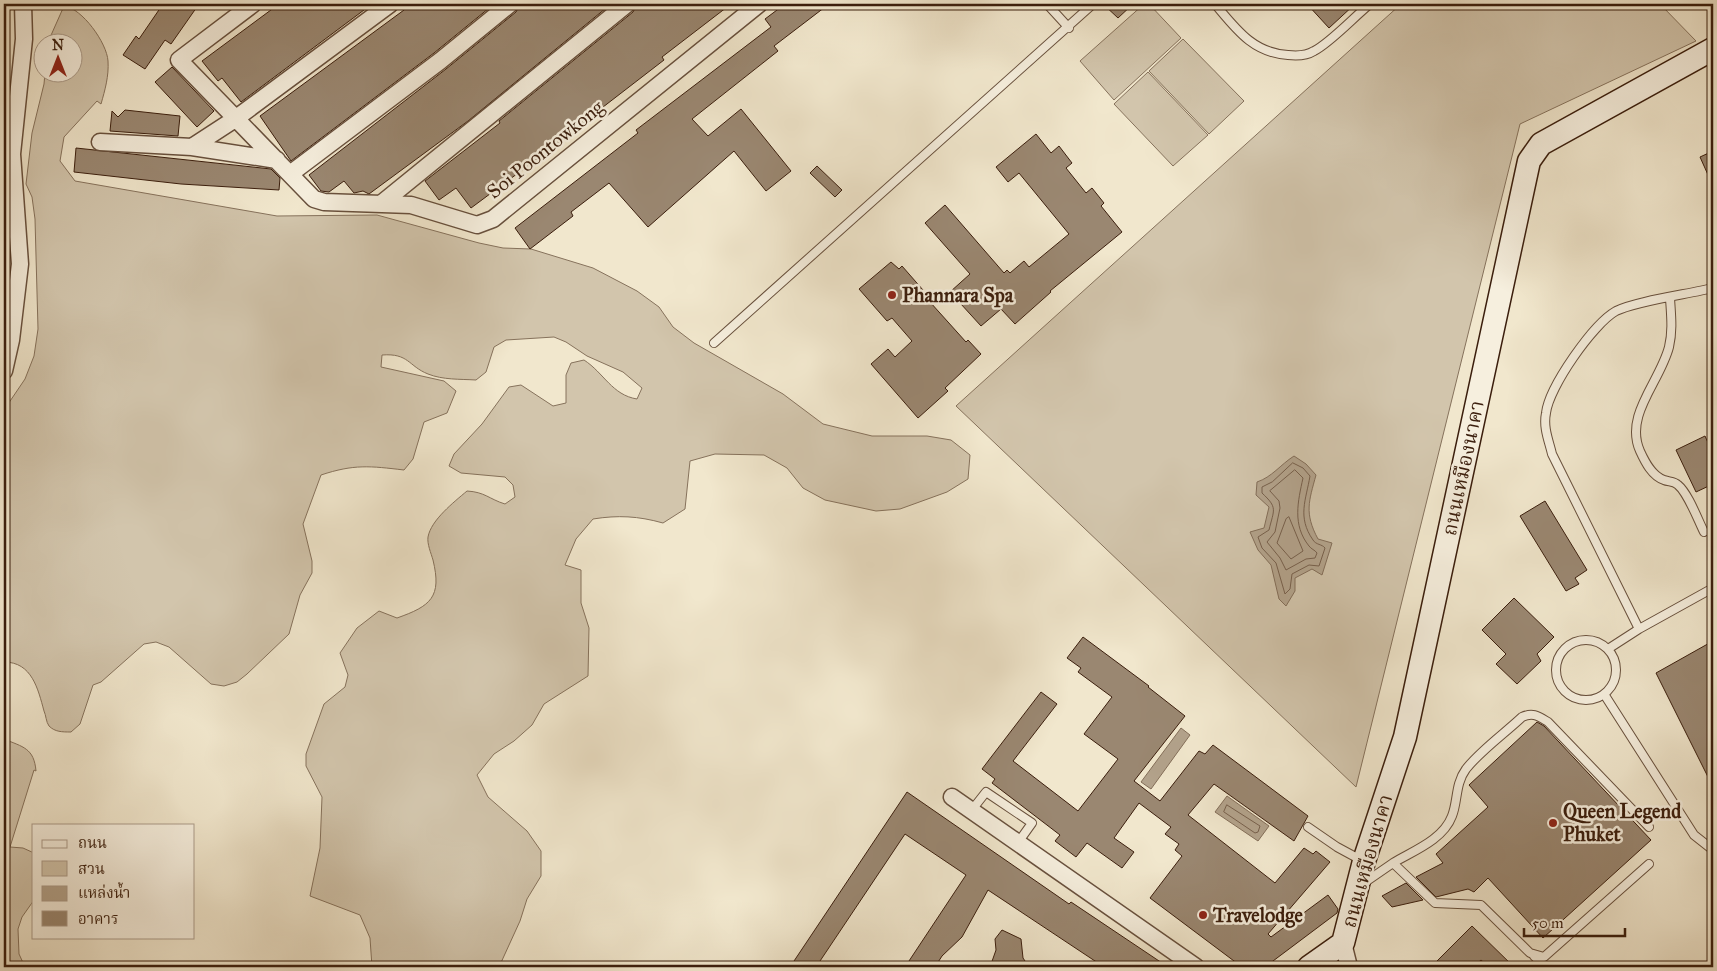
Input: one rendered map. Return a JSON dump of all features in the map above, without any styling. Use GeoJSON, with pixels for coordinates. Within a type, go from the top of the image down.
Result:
{"type":"FeatureCollection","features":[{"type":"Feature","properties":{"kind":"street"},"geometry":{"type":"LineString","coordinates":[[4,371],[11,340],[20,264],[12,154],[24,39],[23,4]]}},
{"type":"Feature","properties":{"kind":"street"},"geometry":{"type":"LineString","coordinates":[[253,4],[179,60],[290,174],[440,61],[510,4]]}},
{"type":"Feature","properties":{"kind":"street"},"geometry":{"type":"LineString","coordinates":[[192,147],[235,119],[390,4]]}},
{"type":"Feature","properties":{"kind":"street"},"geometry":{"type":"LineString","coordinates":[[382,203],[627,4]]}},
{"type":"Feature","properties":{"kind":"street","name":"Soi Poontowkong"},"geometry":{"type":"LineString","coordinates":[[290,174],[314,199],[324,202],[411,205],[468,224],[477,224],[493,219],[759,4]]}},
{"type":"Feature","properties":{"kind":"street","name":"ถนนเหมืองนาคา"},"geometry":{"type":"LineString","coordinates":[[1309,967],[1343,943],[1364,861],[1405,737],[1529,161],[1541,144],[1713,49]]}},
{"type":"Feature","properties":{"kind":"street"},"geometry":{"type":"LineString","coordinates":[[100,142],[192,147],[277,160]]}},
{"type":"Feature","properties":{"kind":"street"},"geometry":{"type":"LineString","coordinates":[[952,797],[1196,967]]}},
{"type":"Feature","properties":{"kind":"street"},"geometry":{"type":"LineString","coordinates":[[1343,943],[1349,967]]}},
{"type":"Feature","properties":{"kind":"lane"},"geometry":{"type":"LineString","coordinates":[[1047,4],[1069,28]]}},
{"type":"Feature","properties":{"kind":"lane"},"geometry":{"type":"LineString","coordinates":[[714,343],[1069,28],[1093,4]]}},
{"type":"Feature","properties":{"kind":"lane"},"geometry":{"type":"LineString","coordinates":[[1215,4],[1240,35],[1253,45],[1268,52],[1298,56],[1314,52],[1370,4]]}},
{"type":"Feature","properties":{"kind":"lane"},"geometry":{"type":"LineString","coordinates":[[1639,629],[1552,454],[1545,425],[1546,411],[1557,381],[1599,324],[1616,311],[1713,288]]}},
{"type":"Feature","properties":{"kind":"lane"},"geometry":{"type":"LineString","coordinates":[[1670,298],[1672,327],[1668,349],[1653,387],[1638,412],[1636,437],[1640,451],[1651,471],[1661,479],[1673,482],[1683,489],[1704,532]]}},
{"type":"Feature","properties":{"kind":"lane"},"geometry":{"type":"LineString","coordinates":[[1608,650],[1639,629],[1713,588]]}},
{"type":"Feature","properties":{"kind":"lane"},"geometry":{"type":"LineString","coordinates":[[1592,641],[1608,650],[1616,667],[1611,687],[1604,694],[1585,700],[1576,698],[1560,686],[1556,667],[1564,649],[1572,643],[1592,641]]}},
{"type":"Feature","properties":{"kind":"lane"},"geometry":{"type":"LineString","coordinates":[[1604,694],[1694,835],[1713,850]]}},
{"type":"Feature","properties":{"kind":"lane"},"geometry":{"type":"LineString","coordinates":[[1358,887],[1393,863],[1426,844],[1445,828],[1452,817],[1460,780],[1467,768],[1522,717],[1528,714],[1535,714],[1548,722],[1649,827]]}},
{"type":"Feature","properties":{"kind":"lane"},"geometry":{"type":"LineString","coordinates":[[971,811],[986,792],[1032,823],[1018,844]]}},
{"type":"Feature","properties":{"kind":"lane"},"geometry":{"type":"LineString","coordinates":[[1308,827],[1337,847],[1364,861]]}},
{"type":"Feature","properties":{"kind":"lane"},"geometry":{"type":"LineString","coordinates":[[1393,863],[1435,903],[1481,905],[1546,967]]}},
{"type":"Feature","properties":{"kind":"lane"},"geometry":{"type":"LineString","coordinates":[[1530,953],[1544,957],[1649,864]]}},
{"type":"Feature","properties":{"kind":"green space"},"geometry":{"type":"Polygon","coordinates":[[[1144,4],[1149,4],[1181,38],[1114,100],[1080,61],[1144,4]]]}},
{"type":"Feature","properties":{"kind":"green space"},"geometry":{"type":"Polygon","coordinates":[[[1401,4],[1660,4],[1696,41],[1520,124],[1356,787],[956,406],[1401,4]]]}},
{"type":"Feature","properties":{"kind":"green space"},"geometry":{"type":"Polygon","coordinates":[[[64,6],[71,8],[86,20],[98,36],[107,54],[107,78],[101,104],[97,101],[64,137],[60,161],[75,181],[277,216],[377,215],[479,243],[503,248],[531,249],[593,268],[637,291],[659,307],[673,327],[694,343],[783,394],[823,424],[872,436],[927,436],[951,440],[970,455],[968,479],[947,492],[900,509],[876,511],[825,500],[803,488],[787,468],[764,455],[715,454],[690,461],[685,509],[663,523],[628,517],[593,519],[576,539],[565,565],[581,570],[581,603],[589,628],[588,676],[544,704],[532,725],[514,741],[494,754],[477,775],[488,797],[527,831],[541,851],[541,876],[527,899],[520,921],[499,967],[372,967],[370,938],[360,915],[310,896],[320,848],[322,797],[306,766],[306,754],[324,704],[345,687],[348,675],[340,653],[357,628],[379,611],[397,618],[409,614],[426,604],[435,591],[435,573],[428,537],[438,518],[467,491],[483,494],[505,504],[515,497],[513,485],[505,477],[461,473],[449,466],[454,454],[482,424],[509,387],[521,385],[553,406],[566,403],[566,375],[571,363],[584,360],[628,397],[637,399],[642,388],[623,372],[587,356],[566,342],[554,337],[506,340],[494,347],[486,372],[476,380],[434,376],[421,371],[403,358],[382,355],[381,367],[444,381],[456,391],[447,413],[424,422],[413,459],[404,470],[362,467],[343,469],[321,475],[303,524],[312,561],[312,573],[300,595],[289,634],[237,682],[224,686],[211,684],[169,647],[156,642],[144,644],[101,682],[93,685],[80,724],[71,732],[51,728],[47,723],[39,694],[32,678],[14,663],[4,662],[4,410],[25,379],[34,356],[38,329],[35,219],[32,197],[26,184],[32,133],[44,82],[82,82],[82,32],[52,32],[64,6]]]}},
{"type":"Feature","properties":{"kind":"green space"},"geometry":{"type":"Polygon","coordinates":[[[1183,39],[1244,101],[1209,134],[1149,71],[1183,39]]]}},
{"type":"Feature","properties":{"kind":"green space"},"geometry":{"type":"Polygon","coordinates":[[[1148,72],[1208,135],[1173,166],[1114,104],[1148,72]]]}},
{"type":"Feature","properties":{"kind":"green space"},"geometry":{"type":"Polygon","coordinates":[[[4,739],[26,749],[30,753],[35,763],[36,771],[34,770],[10,847],[23,848],[32,852],[32,903],[22,917],[18,929],[19,954],[25,967],[4,967],[4,739]]]}},
{"type":"Feature","properties":{"kind":"water"},"geometry":{"type":"Polygon","coordinates":[[[1294,456],[1306,464],[1316,475],[1309,514],[1318,539],[1332,543],[1322,575],[1312,569],[1295,578],[1295,591],[1286,606],[1279,599],[1271,565],[1258,550],[1250,532],[1264,528],[1269,507],[1256,495],[1257,482],[1267,477],[1294,456]]]}},
{"type":"Feature","properties":{"kind":"water"},"geometry":{"type":"Polygon","coordinates":[[[1181,728],[1190,735],[1151,789],[1141,782],[1181,728]]]}},
{"type":"Feature","properties":{"kind":"water"},"geometry":{"type":"Polygon","coordinates":[[[1227,796],[1269,826],[1258,841],[1215,812],[1227,796]]]}},
{"type":"Feature","properties":{"kind":"building"},"geometry":{"type":"Polygon","coordinates":[[[163,4],[199,4],[171,44],[165,40],[145,69],[123,55],[136,36],[139,39],[163,4]]]}},
{"type":"Feature","properties":{"kind":"building"},"geometry":{"type":"Polygon","coordinates":[[[279,4],[372,4],[241,102],[222,78],[218,81],[202,61],[279,4]]]}},
{"type":"Feature","properties":{"kind":"building"},"geometry":{"type":"Polygon","coordinates":[[[408,4],[494,4],[434,53],[291,161],[260,116],[404,10],[402,8],[408,4]]]}},
{"type":"Feature","properties":{"kind":"building"},"geometry":{"type":"Polygon","coordinates":[[[520,4],[611,4],[468,121],[369,194],[363,191],[354,193],[344,181],[329,192],[321,191],[309,175],[446,69],[516,12],[520,4]]]}},
{"type":"Feature","properties":{"kind":"building"},"geometry":{"type":"Polygon","coordinates":[[[637,4],[731,4],[662,57],[664,60],[594,114],[595,116],[471,208],[456,188],[439,200],[425,181],[500,123],[499,121],[633,12],[637,4]]]}},
{"type":"Feature","properties":{"kind":"building"},"geometry":{"type":"Polygon","coordinates":[[[785,4],[829,4],[774,46],[778,51],[692,119],[708,136],[741,109],[791,171],[766,191],[734,151],[648,227],[609,183],[571,212],[573,216],[530,249],[515,228],[638,133],[636,130],[771,27],[765,19],[785,4]]]}},
{"type":"Feature","properties":{"kind":"building"},"geometry":{"type":"Polygon","coordinates":[[[1103,4],[1133,4],[1118,18],[1103,4]]]}},
{"type":"Feature","properties":{"kind":"building"},"geometry":{"type":"Polygon","coordinates":[[[1307,4],[1355,4],[1329,28],[1307,4]]]}},
{"type":"Feature","properties":{"kind":"building"},"geometry":{"type":"Polygon","coordinates":[[[172,67],[214,111],[197,127],[155,82],[172,67]]]}},
{"type":"Feature","properties":{"kind":"building"},"geometry":{"type":"Polygon","coordinates":[[[125,110],[180,116],[178,136],[110,131],[112,111],[118,117],[125,110]]]}},
{"type":"Feature","properties":{"kind":"building"},"geometry":{"type":"Polygon","coordinates":[[[1036,134],[1051,153],[1059,146],[1072,163],[1066,168],[1086,193],[1092,188],[1104,203],[1101,206],[1122,232],[1050,291],[1015,324],[1001,309],[981,326],[950,292],[970,274],[925,223],[945,205],[1004,273],[1007,270],[1010,273],[1024,261],[1029,267],[1069,234],[1019,173],[1008,182],[996,167],[1036,134]]]}},
{"type":"Feature","properties":{"kind":"building"},"geometry":{"type":"Polygon","coordinates":[[[76,148],[271,169],[280,178],[279,190],[181,184],[74,172],[76,148]]]}},
{"type":"Feature","properties":{"kind":"building"},"geometry":{"type":"Polygon","coordinates":[[[1713,151],[1713,186],[1700,157],[1713,151]]]}},
{"type":"Feature","properties":{"kind":"building"},"geometry":{"type":"Polygon","coordinates":[[[817,166],[842,190],[835,197],[810,173],[817,166]]]}},
{"type":"Feature","properties":{"kind":"building"},"geometry":{"type":"Polygon","coordinates":[[[891,262],[899,269],[902,266],[923,290],[921,292],[966,342],[968,340],[981,354],[945,388],[948,391],[918,418],[871,364],[888,349],[895,357],[912,341],[892,318],[887,321],[859,289],[891,262]]]}},
{"type":"Feature","properties":{"kind":"building"},"geometry":{"type":"Polygon","coordinates":[[[1705,436],[1713,454],[1713,484],[1696,492],[1676,450],[1705,436]]]}},
{"type":"Feature","properties":{"kind":"building"},"geometry":{"type":"Polygon","coordinates":[[[1545,501],[1587,570],[1575,578],[1579,584],[1566,591],[1520,516],[1545,501]]]}},
{"type":"Feature","properties":{"kind":"building"},"geometry":{"type":"Polygon","coordinates":[[[1514,598],[1554,637],[1537,654],[1541,661],[1517,684],[1496,664],[1506,654],[1482,630],[1514,598]]]}},
{"type":"Feature","properties":{"kind":"building"},"geometry":{"type":"Polygon","coordinates":[[[1083,637],[1149,686],[1185,716],[1134,781],[1160,801],[1199,751],[1205,754],[1213,745],[1308,816],[1294,841],[1214,784],[1188,815],[1275,883],[1304,848],[1313,854],[1316,851],[1330,862],[1268,934],[1271,937],[1328,895],[1338,909],[1337,913],[1265,967],[1242,967],[1150,898],[1182,856],[1175,850],[1179,844],[1165,834],[1171,827],[1139,803],[1114,838],[1134,852],[1122,868],[1087,843],[1076,857],[1055,841],[1060,835],[992,783],[995,779],[982,769],[1041,692],[1057,704],[1013,761],[1078,811],[1118,759],[1084,734],[1112,697],[1078,672],[1081,668],[1067,658],[1083,637]]]}},
{"type":"Feature","properties":{"kind":"building"},"geometry":{"type":"Polygon","coordinates":[[[1713,641],[1713,787],[1656,673],[1713,641]]]}},
{"type":"Feature","properties":{"kind":"building","name":"Queen Legend Phuket"},"geometry":{"type":"Polygon","coordinates":[[[1537,722],[1544,726],[1651,840],[1543,938],[1488,878],[1474,892],[1468,889],[1436,897],[1416,877],[1443,863],[1436,854],[1488,807],[1469,785],[1537,722]]]}},
{"type":"Feature","properties":{"kind":"building"},"geometry":{"type":"Polygon","coordinates":[[[907,792],[1069,904],[1071,902],[1168,967],[1104,967],[988,890],[962,937],[942,956],[935,967],[905,967],[966,875],[905,834],[816,967],[790,967],[907,792]]]}},
{"type":"Feature","properties":{"kind":"building"},"geometry":{"type":"Polygon","coordinates":[[[1406,883],[1423,900],[1392,907],[1382,896],[1406,883]]]}},
{"type":"Feature","properties":{"kind":"building"},"geometry":{"type":"Polygon","coordinates":[[[1472,926],[1514,967],[1489,967],[1481,960],[1473,967],[1431,967],[1472,926]]]}},
{"type":"Feature","properties":{"kind":"building"},"geometry":{"type":"Polygon","coordinates":[[[1002,930],[1021,939],[1023,958],[1029,967],[990,967],[996,950],[995,939],[1002,930]]]}},
{"type":"Feature","properties":{"kind":"place","name":"Phannara Spa"},"geometry":{"type":"Point","coordinates":[892,295]}},
{"type":"Feature","properties":{"kind":"place","name":"Queen Legend Phuket"},"geometry":{"type":"Point","coordinates":[1553,823]}},
{"type":"Feature","properties":{"kind":"place","name":"Travelodge"},"geometry":{"type":"Point","coordinates":[1203,915]}}]}
